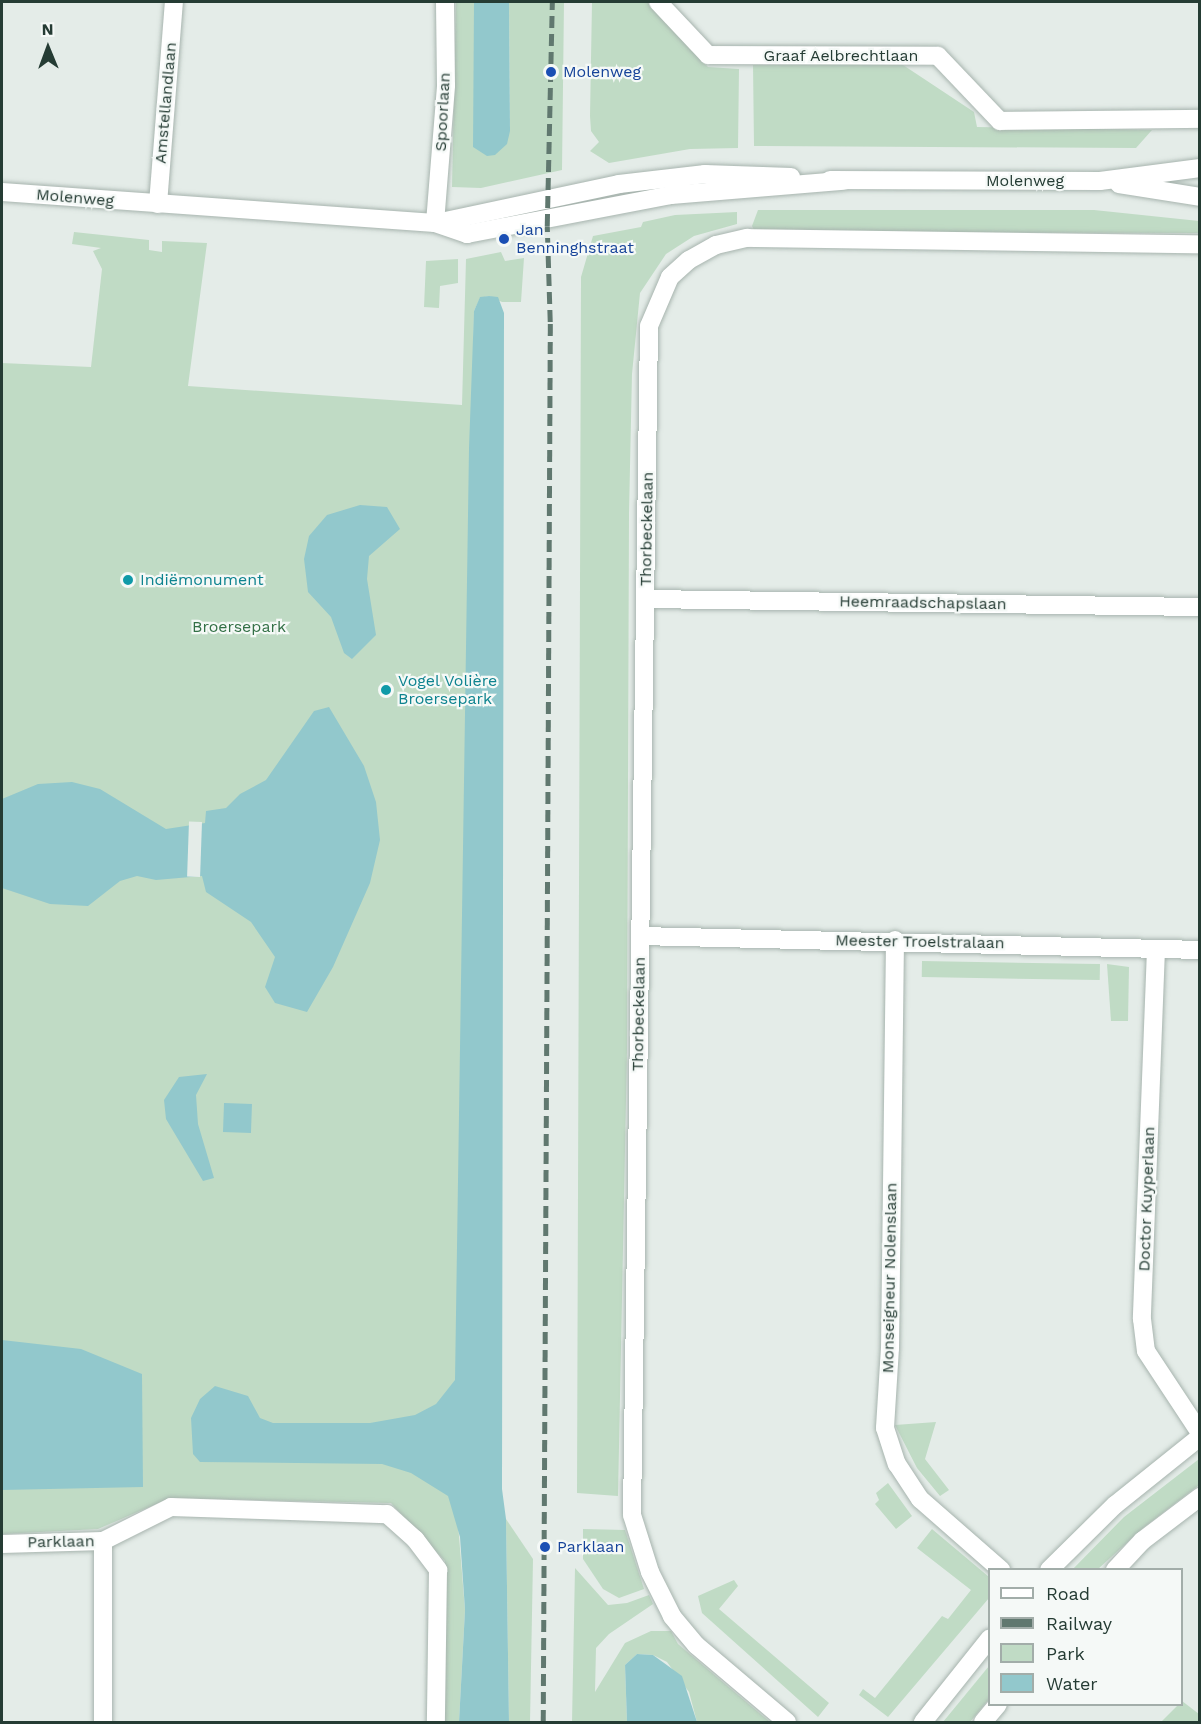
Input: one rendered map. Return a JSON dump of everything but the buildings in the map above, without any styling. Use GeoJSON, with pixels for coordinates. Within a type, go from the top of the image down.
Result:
{"type":"FeatureCollection","features":[{"type":"Feature","properties":{"kind":"street","name":"Amstellandlaan"},"geometry":{"type":"LineString","coordinates":[[158,204],[174,2]]}},
{"type":"Feature","properties":{"kind":"street","name":"Spoorlaan"},"geometry":{"type":"LineString","coordinates":[[435,223],[446,85],[445,2]]}},
{"type":"Feature","properties":{"kind":"street","name":"Graaf Aelbrechtlaan"},"geometry":{"type":"LineString","coordinates":[[658,2],[708,55],[938,56],[1000,121],[1200,119]]}},
{"type":"Feature","properties":{"kind":"street","name":"Molenweg"},"geometry":{"type":"LineString","coordinates":[[2,192],[435,223],[567,194],[705,174],[843,181],[1100,181],[1200,168]]}},
{"type":"Feature","properties":{"kind":"street","name":"Molenweg"},"geometry":{"type":"LineString","coordinates":[[1100,181],[1200,197]]}},
{"type":"Feature","properties":{"kind":"street","name":"Thorbeckelaan"},"geometry":{"type":"LineString","coordinates":[[788,1722],[696,1645],[672,1616],[650,1572],[632,1515],[649,326],[670,278],[689,260],[716,245],[747,238],[1200,244]]}},
{"type":"Feature","properties":{"kind":"street","name":"Heemraadschapslaan"},"geometry":{"type":"LineString","coordinates":[[645,599],[1200,607]]}},
{"type":"Feature","properties":{"kind":"street","name":"Meester Troelstralaan"},"geometry":{"type":"LineString","coordinates":[[640,936],[895,940],[1200,950]]}},
{"type":"Feature","properties":{"kind":"street","name":"Monseigneur Nolenslaan"},"geometry":{"type":"LineString","coordinates":[[895,940],[890,1348],[885,1428],[897,1464],[920,1499],[1000,1568]]}},
{"type":"Feature","properties":{"kind":"street","name":"Doctor Kuyperlaan"},"geometry":{"type":"LineString","coordinates":[[1156,949],[1142,1319],[1146,1351],[1200,1435]]}},
{"type":"Feature","properties":{"kind":"street"},"geometry":{"type":"LineString","coordinates":[[1050,1568],[1115,1505],[1200,1435]]}},
{"type":"Feature","properties":{"kind":"street"},"geometry":{"type":"LineString","coordinates":[[1116,1568],[1142,1541],[1200,1497]]}},
{"type":"Feature","properties":{"kind":"street","name":"Parklaan"},"geometry":{"type":"LineString","coordinates":[[2,1544],[103,1541],[171,1507],[387,1514],[415,1539],[438,1570],[436,1722]]}},
{"type":"Feature","properties":{"kind":"street"},"geometry":{"type":"LineString","coordinates":[[103,1541],[103,1722]]}},
{"type":"Feature","properties":{"kind":"street"},"geometry":{"type":"LineString","coordinates":[[923,1722],[988,1641]]}},
{"type":"Feature","properties":{"kind":"street"},"geometry":{"type":"LineString","coordinates":[[983,1722],[996,1706]]}},
{"type":"Feature","properties":{"kind":"green space"},"geometry":{"type":"Polygon","coordinates":[[[456,2],[474,2],[474,42],[510,131],[509,2],[564,2],[562,170],[481,188],[452,187],[456,2]]]}},
{"type":"Feature","properties":{"kind":"green space"},"geometry":{"type":"Polygon","coordinates":[[[592,2],[647,2],[708,67],[739,69],[738,148],[690,149],[609,163],[590,151],[599,142],[591,131],[590,116],[592,2]]]}},
{"type":"Feature","properties":{"kind":"green space"},"geometry":{"type":"Polygon","coordinates":[[[900,63],[974,112],[977,127],[1152,130],[1136,148],[754,146],[753,65],[900,63]]]}},
{"type":"Feature","properties":{"kind":"green space"},"geometry":{"type":"Polygon","coordinates":[[[758,210],[1094,210],[1199,221],[1200,233],[755,232],[752,226],[758,210]]]}},
{"type":"Feature","properties":{"kind":"green space"},"geometry":{"type":"Polygon","coordinates":[[[737,212],[737,224],[694,236],[666,254],[640,293],[632,374],[629,514],[627,1050],[618,1496],[577,1493],[581,277],[593,236],[641,227],[643,222],[675,215],[737,212]]]}},
{"type":"Feature","properties":{"kind":"green space","name":"Broersepark"},"geometry":{"type":"Polygon","coordinates":[[[74,232],[149,240],[149,250],[162,252],[162,241],[207,243],[188,386],[462,405],[466,259],[501,252],[505,261],[524,258],[521,302],[502,302],[489,296],[480,298],[474,311],[458,1524],[465,1610],[459,1722],[443,1722],[445,1561],[391,1503],[170,1498],[98,1529],[2,1534],[2,363],[91,367],[102,269],[93,251],[101,248],[72,244],[74,232]]]}},
{"type":"Feature","properties":{"kind":"green space"},"geometry":{"type":"Polygon","coordinates":[[[458,259],[458,283],[440,286],[439,308],[424,307],[426,261],[458,259]]]}},
{"type":"Feature","properties":{"kind":"green space"},"geometry":{"type":"Polygon","coordinates":[[[922,961],[1100,964],[1100,980],[922,977],[922,961]]]}},
{"type":"Feature","properties":{"kind":"green space"},"geometry":{"type":"Polygon","coordinates":[[[1107,964],[1129,967],[1128,1021],[1111,1021],[1107,964]]]}},
{"type":"Feature","properties":{"kind":"green space"},"geometry":{"type":"Polygon","coordinates":[[[936,1422],[925,1459],[949,1490],[940,1496],[917,1468],[895,1425],[936,1422]]]}},
{"type":"Feature","properties":{"kind":"green space"},"geometry":{"type":"Polygon","coordinates":[[[1199,1459],[1199,1485],[1143,1528],[1099,1568],[1074,1568],[1124,1517],[1199,1459]]]}},
{"type":"Feature","properties":{"kind":"green space"},"geometry":{"type":"Polygon","coordinates":[[[888,1483],[912,1516],[896,1529],[875,1504],[879,1500],[876,1493],[888,1483]]]}},
{"type":"Feature","properties":{"kind":"green space"},"geometry":{"type":"Polygon","coordinates":[[[506,1519],[533,1559],[530,1722],[509,1722],[506,1519]]]}},
{"type":"Feature","properties":{"kind":"green space"},"geometry":{"type":"Polygon","coordinates":[[[583,1529],[625,1530],[644,1589],[619,1598],[603,1589],[583,1559],[583,1529]]]}},
{"type":"Feature","properties":{"kind":"green space"},"geometry":{"type":"Polygon","coordinates":[[[932,1529],[988,1576],[988,1599],[888,1717],[859,1695],[863,1689],[875,1698],[942,1616],[948,1619],[971,1590],[917,1548],[932,1529]]]}},
{"type":"Feature","properties":{"kind":"green space"},"geometry":{"type":"Polygon","coordinates":[[[575,1568],[608,1605],[627,1603],[649,1595],[653,1604],[609,1634],[596,1648],[595,1692],[625,1643],[651,1631],[671,1631],[678,1644],[770,1722],[697,1722],[689,1692],[667,1662],[653,1655],[637,1654],[625,1665],[627,1722],[572,1722],[575,1568]]]}},
{"type":"Feature","properties":{"kind":"green space"},"geometry":{"type":"Polygon","coordinates":[[[734,1580],[738,1586],[719,1609],[829,1703],[818,1717],[702,1613],[698,1596],[734,1580]]]}},
{"type":"Feature","properties":{"kind":"green space"},"geometry":{"type":"Polygon","coordinates":[[[988,1667],[988,1700],[970,1722],[943,1722],[988,1667]]]}},
{"type":"Feature","properties":{"kind":"green space"},"geometry":{"type":"Polygon","coordinates":[[[1183,1702],[1199,1714],[1199,1722],[1161,1722],[1177,1706],[1183,1706],[1183,1702]]]}},
{"type":"Feature","properties":{"kind":"water"},"geometry":{"type":"Polygon","coordinates":[[[474,2],[509,2],[510,131],[507,144],[495,155],[487,156],[473,147],[474,2]]]}},
{"type":"Feature","properties":{"kind":"water"},"geometry":{"type":"Polygon","coordinates":[[[480,297],[498,297],[504,313],[502,1489],[506,1519],[509,1722],[459,1722],[465,1610],[460,1537],[448,1496],[411,1473],[382,1464],[200,1462],[193,1454],[191,1418],[200,1399],[215,1386],[248,1396],[260,1418],[273,1423],[370,1423],[415,1415],[436,1404],[455,1380],[469,448],[474,311],[480,297]]]}},
{"type":"Feature","properties":{"kind":"water"},"geometry":{"type":"Polygon","coordinates":[[[360,505],[387,507],[400,529],[369,556],[367,579],[376,635],[352,659],[344,653],[331,617],[308,592],[304,559],[309,536],[327,515],[360,505]]]}},
{"type":"Feature","properties":{"kind":"water"},"geometry":{"type":"Polygon","coordinates":[[[329,707],[364,766],[376,802],[380,840],[370,883],[333,967],[307,1012],[275,1003],[265,987],[275,957],[251,922],[206,892],[202,876],[156,880],[137,876],[120,881],[88,906],[50,904],[2,888],[2,799],[38,784],[72,782],[100,789],[166,829],[205,823],[206,811],[226,808],[240,794],[266,780],[314,711],[329,707]]]}},
{"type":"Feature","properties":{"kind":"water"},"geometry":{"type":"Polygon","coordinates":[[[207,1074],[196,1095],[198,1124],[214,1178],[203,1181],[166,1119],[164,1100],[179,1077],[207,1074]]]}},
{"type":"Feature","properties":{"kind":"water"},"geometry":{"type":"Polygon","coordinates":[[[224,1103],[252,1104],[251,1133],[223,1132],[224,1103]]]}},
{"type":"Feature","properties":{"kind":"water"},"geometry":{"type":"Polygon","coordinates":[[[2,1340],[81,1349],[142,1374],[143,1487],[2,1490],[2,1340]]]}},
{"type":"Feature","properties":{"kind":"water"},"geometry":{"type":"Polygon","coordinates":[[[637,1654],[653,1655],[682,1676],[697,1722],[627,1722],[625,1665],[637,1654]]]}},
{"type":"Feature","properties":{"kind":"pier"},"geometry":{"type":"Polygon","coordinates":[[[189,822],[202,822],[200,877],[187,877],[189,822]]]}},
{"type":"Feature","properties":{"kind":"railway"},"geometry":{"type":"LineString","coordinates":[[543,1722],[550,322],[547,226],[552,2]]}},
{"type":"Feature","properties":{"kind":"place","name":"Molenweg"},"geometry":{"type":"Point","coordinates":[551,72]}},
{"type":"Feature","properties":{"kind":"place","name":"Jan Benninghstraat"},"geometry":{"type":"Point","coordinates":[504,239]}},
{"type":"Feature","properties":{"kind":"place","name":"Indiëmonument"},"geometry":{"type":"Point","coordinates":[128,580]}},
{"type":"Feature","properties":{"kind":"place","name":"Vogel Volière Broersepark"},"geometry":{"type":"Point","coordinates":[386,690]}},
{"type":"Feature","properties":{"kind":"place","name":"Parklaan"},"geometry":{"type":"Point","coordinates":[545,1547]}}]}
